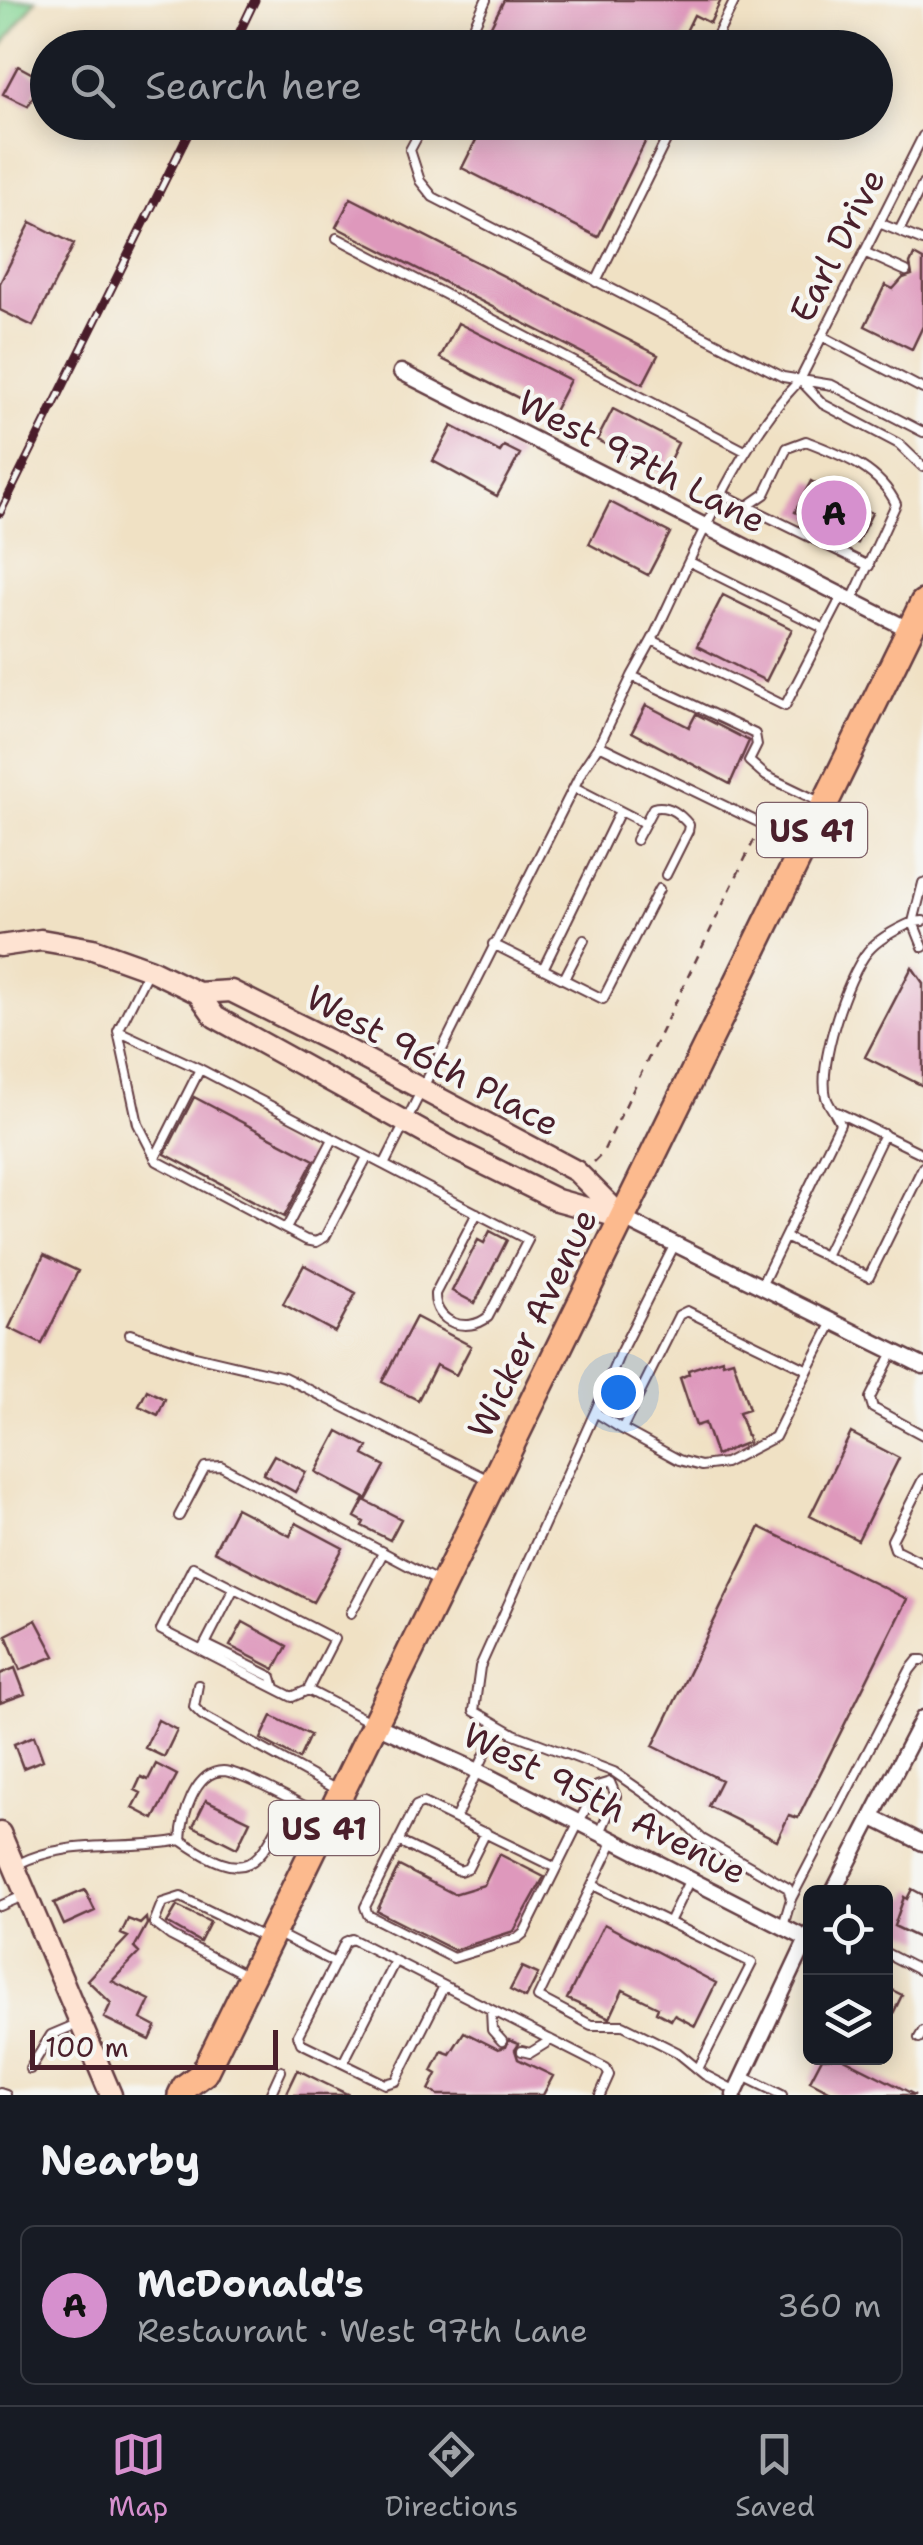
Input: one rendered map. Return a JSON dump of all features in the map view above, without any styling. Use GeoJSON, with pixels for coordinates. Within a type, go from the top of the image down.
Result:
{"type":"FeatureCollection","features":[{"type":"Feature","properties":{"kind":"highway","name":"Wicker Avenue"},"geometry":{"type":"LineString","coordinates":[[181,2095],[185,2087],[206,2084],[250,1978],[923,603]]}},
{"type":"Feature","properties":{"kind":"street","name":"West 97th Lane"},"geometry":{"type":"LineString","coordinates":[[401,372],[910,630]]}},
{"type":"Feature","properties":{"kind":"street","name":"West 96th Place"},"geometry":{"type":"LineString","coordinates":[[0,946],[41,940],[94,949],[149,969],[198,993],[215,1017],[407,1123],[558,1200],[622,1218],[923,1366]]}},
{"type":"Feature","properties":{"kind":"street","name":"West 96th Place"},"geometry":{"type":"LineString","coordinates":[[198,993],[231,991],[576,1171],[622,1218]]}},
{"type":"Feature","properties":{"kind":"street"},"geometry":{"type":"LineString","coordinates":[[837,1885],[923,1718]]}},
{"type":"Feature","properties":{"kind":"street","name":"West 95th Avenue"},"geometry":{"type":"LineString","coordinates":[[374,1724],[478,1771],[803,1934]]}},
{"type":"Feature","properties":{"kind":"street"},"geometry":{"type":"LineString","coordinates":[[874,1818],[923,1842]]}},
{"type":"Feature","properties":{"kind":"street"},"geometry":{"type":"LineString","coordinates":[[0,1832],[111,2095]]}},
{"type":"Feature","properties":{"kind":"street"},"geometry":{"type":"LineString","coordinates":[[735,2093],[803,1949]]}},
{"type":"Feature","properties":{"kind":"lane"},"geometry":{"type":"LineString","coordinates":[[472,30],[486,0]]}},
{"type":"Feature","properties":{"kind":"lane"},"geometry":{"type":"LineString","coordinates":[[720,30],[734,0]]}},
{"type":"Feature","properties":{"kind":"lane","name":"Earl Drive"},"geometry":{"type":"LineString","coordinates":[[384,1166],[493,944],[599,745],[746,451],[783,397],[800,380],[923,136]]}},
{"type":"Feature","properties":{"kind":"lane"},"geometry":{"type":"LineString","coordinates":[[415,140],[410,150],[413,166],[426,190],[783,377],[832,385],[923,432]]}},
{"type":"Feature","properties":{"kind":"lane"},"geometry":{"type":"LineString","coordinates":[[596,282],[665,140]]}},
{"type":"Feature","properties":{"kind":"lane"},"geometry":{"type":"LineString","coordinates":[[900,230],[923,184]]}},
{"type":"Feature","properties":{"kind":"lane"},"geometry":{"type":"LineString","coordinates":[[879,223],[923,241]]}},
{"type":"Feature","properties":{"kind":"lane"},"geometry":{"type":"LineString","coordinates":[[336,238],[746,451]]}},
{"type":"Feature","properties":{"kind":"lane"},"geometry":{"type":"LineString","coordinates":[[864,252],[906,270]]}},
{"type":"Feature","properties":{"kind":"lane"},"geometry":{"type":"LineString","coordinates":[[822,336],[923,389]]}},
{"type":"Feature","properties":{"kind":"lane"},"geometry":{"type":"LineString","coordinates":[[800,380],[823,404],[899,444],[923,467]]}},
{"type":"Feature","properties":{"kind":"lane"},"geometry":{"type":"LineString","coordinates":[[652,640],[784,706],[825,629],[869,566],[896,504],[886,484],[850,459],[806,441],[787,448],[765,494],[748,505]]}},
{"type":"Feature","properties":{"kind":"lane"},"geometry":{"type":"LineString","coordinates":[[724,495],[869,566]]}},
{"type":"Feature","properties":{"kind":"lane"},"geometry":{"type":"LineString","coordinates":[[690,562],[825,629]]}},
{"type":"Feature","properties":{"kind":"lane"},"geometry":{"type":"LineString","coordinates":[[632,676],[755,734],[757,745],[748,761],[766,776],[824,804]]}},
{"type":"Feature","properties":{"kind":"lane"},"geometry":{"type":"LineString","coordinates":[[599,745],[804,845]]}},
{"type":"Feature","properties":{"kind":"lane"},"geometry":{"type":"LineString","coordinates":[[574,787],[644,823]]}},
{"type":"Feature","properties":{"kind":"lane"},"geometry":{"type":"LineString","coordinates":[[636,840],[653,808],[658,806],[689,824],[666,875]]}},
{"type":"Feature","properties":{"kind":"lane"},"geometry":{"type":"LineString","coordinates":[[544,969],[620,811]]}},
{"type":"Feature","properties":{"kind":"lane"},"geometry":{"type":"LineString","coordinates":[[923,883],[918,921],[923,947]]}},
{"type":"Feature","properties":{"kind":"lane"},"geometry":{"type":"LineString","coordinates":[[493,944],[604,999],[659,889]]}},
{"type":"Feature","properties":{"kind":"lane"},"geometry":{"type":"LineString","coordinates":[[761,1286],[840,1124],[826,1100],[826,1048],[843,1006],[867,952],[894,930],[918,921]]}},
{"type":"Feature","properties":{"kind":"lane"},"geometry":{"type":"LineString","coordinates":[[564,980],[584,940]]}},
{"type":"Feature","properties":{"kind":"lane"},"geometry":{"type":"LineString","coordinates":[[149,969],[118,1031],[138,1124],[154,1158],[316,1242],[325,1238],[368,1156]]}},
{"type":"Feature","properties":{"kind":"lane"},"geometry":{"type":"LineString","coordinates":[[118,1031],[200,1069],[528,1240],[488,1317],[479,1325],[467,1326],[443,1317],[434,1304],[435,1294],[476,1213]]}},
{"type":"Feature","properties":{"kind":"lane"},"geometry":{"type":"LineString","coordinates":[[154,1158],[200,1069]]}},
{"type":"Feature","properties":{"kind":"lane"},"geometry":{"type":"LineString","coordinates":[[836,1112],[923,1154]]}},
{"type":"Feature","properties":{"kind":"lane"},"geometry":{"type":"LineString","coordinates":[[825,1256],[884,1134]]}},
{"type":"Feature","properties":{"kind":"lane"},"geometry":{"type":"LineString","coordinates":[[286,1229],[333,1139]]}},
{"type":"Feature","properties":{"kind":"lane"},"geometry":{"type":"LineString","coordinates":[[785,1237],[869,1277],[923,1167]]}},
{"type":"Feature","properties":{"kind":"lane"},"geometry":{"type":"LineString","coordinates":[[675,1244],[620,1352],[480,1667],[474,1711],[498,1726],[614,1772],[679,1817],[702,1839],[788,1888],[791,1899]]}},
{"type":"Feature","properties":{"kind":"lane"},"geometry":{"type":"LineString","coordinates":[[622,1429],[680,1315],[687,1312],[808,1370]]}},
{"type":"Feature","properties":{"kind":"lane"},"geometry":{"type":"LineString","coordinates":[[595,1412],[679,1460],[701,1466],[725,1462],[775,1438],[833,1322]]}},
{"type":"Feature","properties":{"kind":"lane"},"geometry":{"type":"LineString","coordinates":[[130,1334],[194,1356],[284,1377],[493,1482]]}},
{"type":"Feature","properties":{"kind":"lane"},"geometry":{"type":"LineString","coordinates":[[893,1352],[870,1398],[873,1408],[923,1435]]}},
{"type":"Feature","properties":{"kind":"lane"},"geometry":{"type":"LineString","coordinates":[[179,1516],[205,1466],[221,1466],[443,1584]]}},
{"type":"Feature","properties":{"kind":"lane"},"geometry":{"type":"LineString","coordinates":[[923,1479],[892,1540],[895,1549],[923,1563]]}},
{"type":"Feature","properties":{"kind":"lane"},"geometry":{"type":"LineString","coordinates":[[352,1614],[383,1552]]}},
{"type":"Feature","properties":{"kind":"lane"},"geometry":{"type":"LineString","coordinates":[[193,1567],[234,1588],[334,1639],[308,1690],[292,1697],[275,1688],[272,1678],[162,1630],[193,1567]]}},
{"type":"Feature","properties":{"kind":"lane"},"geometry":{"type":"LineString","coordinates":[[203,1647],[234,1588]]}},
{"type":"Feature","properties":{"kind":"lane"},"geometry":{"type":"LineString","coordinates":[[783,1926],[791,1899],[910,1670],[918,1660],[923,1660]]}},
{"type":"Feature","properties":{"kind":"lane"},"geometry":{"type":"LineString","coordinates":[[198,1685],[194,1707],[202,1715],[341,1792]]}},
{"type":"Feature","properties":{"kind":"lane"},"geometry":{"type":"LineString","coordinates":[[308,1690],[374,1724]]}},
{"type":"Feature","properties":{"kind":"lane"},"geometry":{"type":"LineString","coordinates":[[456,1817],[498,1726]]}},
{"type":"Feature","properties":{"kind":"lane"},"geometry":{"type":"LineString","coordinates":[[181,1840],[182,1820],[195,1792],[208,1776],[223,1771],[328,1818]]}},
{"type":"Feature","properties":{"kind":"lane"},"geometry":{"type":"LineString","coordinates":[[600,1833],[616,1796],[610,1782],[614,1772]]}},
{"type":"Feature","properties":{"kind":"lane"},"geometry":{"type":"LineString","coordinates":[[556,1868],[423,1803],[416,1806],[365,1907],[368,1915],[454,1958],[518,1938],[524,1933],[598,1786],[610,1782]]}},
{"type":"Feature","properties":{"kind":"lane"},"geometry":{"type":"LineString","coordinates":[[14,1866],[60,1850],[181,1840],[204,1856],[233,1868],[252,1864],[274,1834],[291,1800]]}},
{"type":"Feature","properties":{"kind":"lane"},"geometry":{"type":"LineString","coordinates":[[398,1841],[460,1871],[468,1868],[486,1832]]}},
{"type":"Feature","properties":{"kind":"lane"},"geometry":{"type":"LineString","coordinates":[[614,1840],[538,1998],[591,2025],[623,2025],[677,2052],[735,2093]]}},
{"type":"Feature","properties":{"kind":"lane"},"geometry":{"type":"LineString","coordinates":[[669,1922],[690,1879]]}},
{"type":"Feature","properties":{"kind":"lane"},"geometry":{"type":"LineString","coordinates":[[593,1884],[752,1963],[698,2068]]}},
{"type":"Feature","properties":{"kind":"lane"},"geometry":{"type":"LineString","coordinates":[[0,1906],[27,1895]]}},
{"type":"Feature","properties":{"kind":"lane"},"geometry":{"type":"LineString","coordinates":[[250,1978],[154,1923],[162,1903],[180,1897],[335,1962]]}},
{"type":"Feature","properties":{"kind":"lane"},"geometry":{"type":"LineString","coordinates":[[444,1986],[396,2081],[385,2084],[301,2043],[298,2035],[345,1942],[352,1939],[606,2068],[609,2076],[600,2095]]}},
{"type":"Feature","properties":{"kind":"lane"},"geometry":{"type":"LineString","coordinates":[[893,1957],[923,1972]]}},
{"type":"Feature","properties":{"kind":"lane"},"geometry":{"type":"LineString","coordinates":[[343,2063],[395,1961]]}},
{"type":"Feature","properties":{"kind":"lane"},"geometry":{"type":"LineString","coordinates":[[491,2010],[492,2030],[502,2041]]}},
{"type":"Feature","properties":{"kind":"lane"},"geometry":{"type":"LineString","coordinates":[[30,2070],[51,2035],[81,2022]]}},
{"type":"Feature","properties":{"kind":"lane"},"geometry":{"type":"LineString","coordinates":[[522,2051],[530,2053],[551,2040]]}},
{"type":"Feature","properties":{"kind":"lane"},"geometry":{"type":"LineString","coordinates":[[270,2095],[281,2072]]}},
{"type":"Feature","properties":{"kind":"lane"},"geometry":{"type":"LineString","coordinates":[[743,2076],[782,2095]]}},
{"type":"Feature","properties":{"kind":"path"},"geometry":{"type":"LineString","coordinates":[[592,1163],[602,1154],[636,1089],[762,824]]}},
{"type":"Feature","properties":{"kind":"green space"},"geometry":{"type":"Polygon","coordinates":[[[0,0],[36,0],[0,49],[0,0]]]}},
{"type":"Feature","properties":{"kind":"building"},"geometry":{"type":"Polygon","coordinates":[[[504,0],[721,0],[710,23],[694,15],[687,30],[489,30],[504,0]]]}},
{"type":"Feature","properties":{"kind":"building"},"geometry":{"type":"Polygon","coordinates":[[[18,66],[30,72],[28,106],[3,94],[18,66]]]}},
{"type":"Feature","properties":{"kind":"building"},"geometry":{"type":"Polygon","coordinates":[[[476,140],[646,140],[598,237],[462,168],[476,140]]]}},
{"type":"Feature","properties":{"kind":"building"},"geometry":{"type":"Polygon","coordinates":[[[351,198],[658,355],[643,384],[336,227],[351,198]]]}},
{"type":"Feature","properties":{"kind":"building"},"geometry":{"type":"Polygon","coordinates":[[[31,222],[74,244],[33,326],[0,310],[0,283],[31,222]]]}},
{"type":"Feature","properties":{"kind":"building"},"geometry":{"type":"Polygon","coordinates":[[[914,255],[923,260],[923,326],[912,349],[865,326],[885,285],[893,289],[912,275],[910,264],[914,255]]]}},
{"type":"Feature","properties":{"kind":"building"},"geometry":{"type":"Polygon","coordinates":[[[458,323],[570,380],[552,415],[440,358],[458,323]]]}},
{"type":"Feature","properties":{"kind":"building"},"geometry":{"type":"Polygon","coordinates":[[[613,409],[678,443],[663,474],[597,440],[613,409]]]}},
{"type":"Feature","properties":{"kind":"building"},"geometry":{"type":"Polygon","coordinates":[[[452,426],[500,452],[504,446],[520,454],[497,496],[433,461],[452,426]]]}},
{"type":"Feature","properties":{"kind":"building"},"geometry":{"type":"Polygon","coordinates":[[[811,481],[872,513],[857,543],[795,512],[811,481]]]}},
{"type":"Feature","properties":{"kind":"building"},"geometry":{"type":"Polygon","coordinates":[[[610,502],[670,533],[648,575],[589,544],[610,502]]]}},
{"type":"Feature","properties":{"kind":"building"},"geometry":{"type":"Polygon","coordinates":[[[723,595],[792,629],[766,681],[697,646],[723,595]]]}},
{"type":"Feature","properties":{"kind":"building"},"geometry":{"type":"Polygon","coordinates":[[[646,705],[689,727],[696,714],[749,741],[730,784],[632,732],[646,705]]]}},
{"type":"Feature","properties":{"kind":"building"},"geometry":{"type":"Polygon","coordinates":[[[912,967],[923,983],[923,1086],[865,1057],[912,967]]]}},
{"type":"Feature","properties":{"kind":"building"},"geometry":{"type":"Polygon","coordinates":[[[194,1097],[314,1160],[284,1217],[165,1154],[194,1097]]]}},
{"type":"Feature","properties":{"kind":"building"},"geometry":{"type":"Polygon","coordinates":[[[490,1231],[507,1240],[475,1303],[452,1291],[478,1240],[484,1243],[490,1231]]]}},
{"type":"Feature","properties":{"kind":"building"},"geometry":{"type":"Polygon","coordinates":[[[44,1255],[78,1271],[42,1344],[9,1328],[44,1255]]]}},
{"type":"Feature","properties":{"kind":"building"},"geometry":{"type":"Polygon","coordinates":[[[304,1265],[356,1293],[335,1332],[283,1304],[304,1265]]]}},
{"type":"Feature","properties":{"kind":"building"},"geometry":{"type":"Polygon","coordinates":[[[416,1317],[471,1346],[456,1375],[436,1365],[418,1400],[382,1382],[416,1317]]]}},
{"type":"Feature","properties":{"kind":"building"},"geometry":{"type":"Polygon","coordinates":[[[722,1359],[723,1363],[733,1360],[749,1409],[739,1412],[749,1442],[716,1455],[705,1423],[696,1426],[680,1378],[689,1374],[688,1370],[722,1359]]]}},
{"type":"Feature","properties":{"kind":"building"},"geometry":{"type":"Polygon","coordinates":[[[147,1390],[165,1399],[158,1415],[139,1406],[147,1390]]]}},
{"type":"Feature","properties":{"kind":"building"},"geometry":{"type":"Polygon","coordinates":[[[338,1431],[368,1447],[364,1455],[385,1466],[367,1499],[316,1472],[338,1431]]]}},
{"type":"Feature","properties":{"kind":"building"},"geometry":{"type":"Polygon","coordinates":[[[851,1433],[899,1458],[858,1540],[810,1516],[851,1433]]]}},
{"type":"Feature","properties":{"kind":"building"},"geometry":{"type":"Polygon","coordinates":[[[274,1455],[306,1472],[295,1492],[263,1474],[274,1455]]]}},
{"type":"Feature","properties":{"kind":"building"},"geometry":{"type":"Polygon","coordinates":[[[364,1500],[401,1519],[390,1540],[362,1526],[364,1522],[355,1517],[364,1500]]]}},
{"type":"Feature","properties":{"kind":"building"},"geometry":{"type":"Polygon","coordinates":[[[236,1508],[290,1536],[296,1523],[343,1548],[313,1602],[214,1551],[236,1508]]]}},
{"type":"Feature","properties":{"kind":"building"},"geometry":{"type":"Polygon","coordinates":[[[760,1527],[907,1599],[798,1818],[789,1815],[777,1840],[708,1806],[721,1780],[653,1746],[760,1527]]]}},
{"type":"Feature","properties":{"kind":"building"},"geometry":{"type":"Polygon","coordinates":[[[36,1620],[55,1656],[20,1670],[6,1635],[36,1620]]]}},
{"type":"Feature","properties":{"kind":"building"},"geometry":{"type":"Polygon","coordinates":[[[243,1622],[287,1646],[275,1669],[230,1646],[243,1622]]]}},
{"type":"Feature","properties":{"kind":"building"},"geometry":{"type":"Polygon","coordinates":[[[15,1668],[25,1694],[0,1703],[0,1674],[15,1668]]]}},
{"type":"Feature","properties":{"kind":"building"},"geometry":{"type":"Polygon","coordinates":[[[272,1716],[310,1735],[299,1759],[261,1739],[272,1716]]]}},
{"type":"Feature","properties":{"kind":"building"},"geometry":{"type":"Polygon","coordinates":[[[158,1720],[177,1730],[164,1757],[145,1748],[158,1720]]]}},
{"type":"Feature","properties":{"kind":"building"},"geometry":{"type":"Polygon","coordinates":[[[34,1736],[43,1760],[23,1768],[14,1744],[34,1736]]]}},
{"type":"Feature","properties":{"kind":"building"},"geometry":{"type":"Polygon","coordinates":[[[156,1764],[177,1775],[154,1819],[133,1808],[141,1793],[135,1790],[141,1777],[148,1780],[156,1764]]]}},
{"type":"Feature","properties":{"kind":"building"},"geometry":{"type":"Polygon","coordinates":[[[206,1800],[250,1821],[237,1848],[193,1826],[206,1800]]]}},
{"type":"Feature","properties":{"kind":"building"},"geometry":{"type":"Polygon","coordinates":[[[499,1854],[544,1877],[514,1931],[454,1950],[377,1911],[399,1866],[454,1894],[484,1885],[499,1854]]]}},
{"type":"Feature","properties":{"kind":"building"},"geometry":{"type":"Polygon","coordinates":[[[912,1889],[923,1895],[923,1940],[894,1926],[904,1897],[907,1899],[912,1889]]]}},
{"type":"Feature","properties":{"kind":"building"},"geometry":{"type":"Polygon","coordinates":[[[85,1890],[95,1911],[64,1925],[54,1903],[85,1890]]]}},
{"type":"Feature","properties":{"kind":"building"},"geometry":{"type":"Polygon","coordinates":[[[177,1906],[210,1922],[200,1942],[167,1923],[177,1906]]]}},
{"type":"Feature","properties":{"kind":"building"},"geometry":{"type":"Polygon","coordinates":[[[146,1918],[147,1924],[134,1948],[139,1953],[112,1981],[150,2000],[141,2019],[156,2027],[150,2040],[104,2018],[111,2003],[87,1980],[128,1937],[121,1934],[128,1919],[140,1924],[146,1918]]]}},
{"type":"Feature","properties":{"kind":"building"},"geometry":{"type":"Polygon","coordinates":[[[604,1924],[716,1983],[695,2026],[674,2015],[671,2020],[656,2012],[658,2007],[623,1990],[610,2018],[567,1999],[604,1924]]]}},
{"type":"Feature","properties":{"kind":"building"},"geometry":{"type":"Polygon","coordinates":[[[522,1967],[538,1974],[526,1998],[510,1990],[522,1967]]]}},
{"type":"Feature","properties":{"kind":"building"},"geometry":{"type":"Polygon","coordinates":[[[893,1990],[902,1995],[893,2014],[893,1990]]]}},
{"type":"Feature","properties":{"kind":"building"},"geometry":{"type":"Polygon","coordinates":[[[464,2032],[498,2049],[506,2047],[509,2040],[519,2044],[515,2050],[518,2059],[553,2076],[543,2095],[438,2095],[429,2090],[437,2074],[432,2071],[442,2051],[450,2054],[464,2032]]]}},
{"type":"Feature","properties":{"kind":"building"},"geometry":{"type":"Polygon","coordinates":[[[818,2065],[856,2065],[915,2095],[837,2095],[810,2081],[818,2065]]]}},
{"type":"Feature","properties":{"kind":"building"},"geometry":{"type":"Polygon","coordinates":[[[298,2070],[324,2083],[349,2095],[286,2095],[298,2070]]]}},
{"type":"Feature","properties":{"kind":"railway"},"geometry":{"type":"LineString","coordinates":[[241,30],[255,0]]}},
{"type":"Feature","properties":{"kind":"railway"},"geometry":{"type":"LineString","coordinates":[[0,513],[185,140]]}},
{"type":"Feature","properties":{"kind":"place","name":"McDonald's"},"geometry":{"type":"Point","coordinates":[834,513]}}]}
